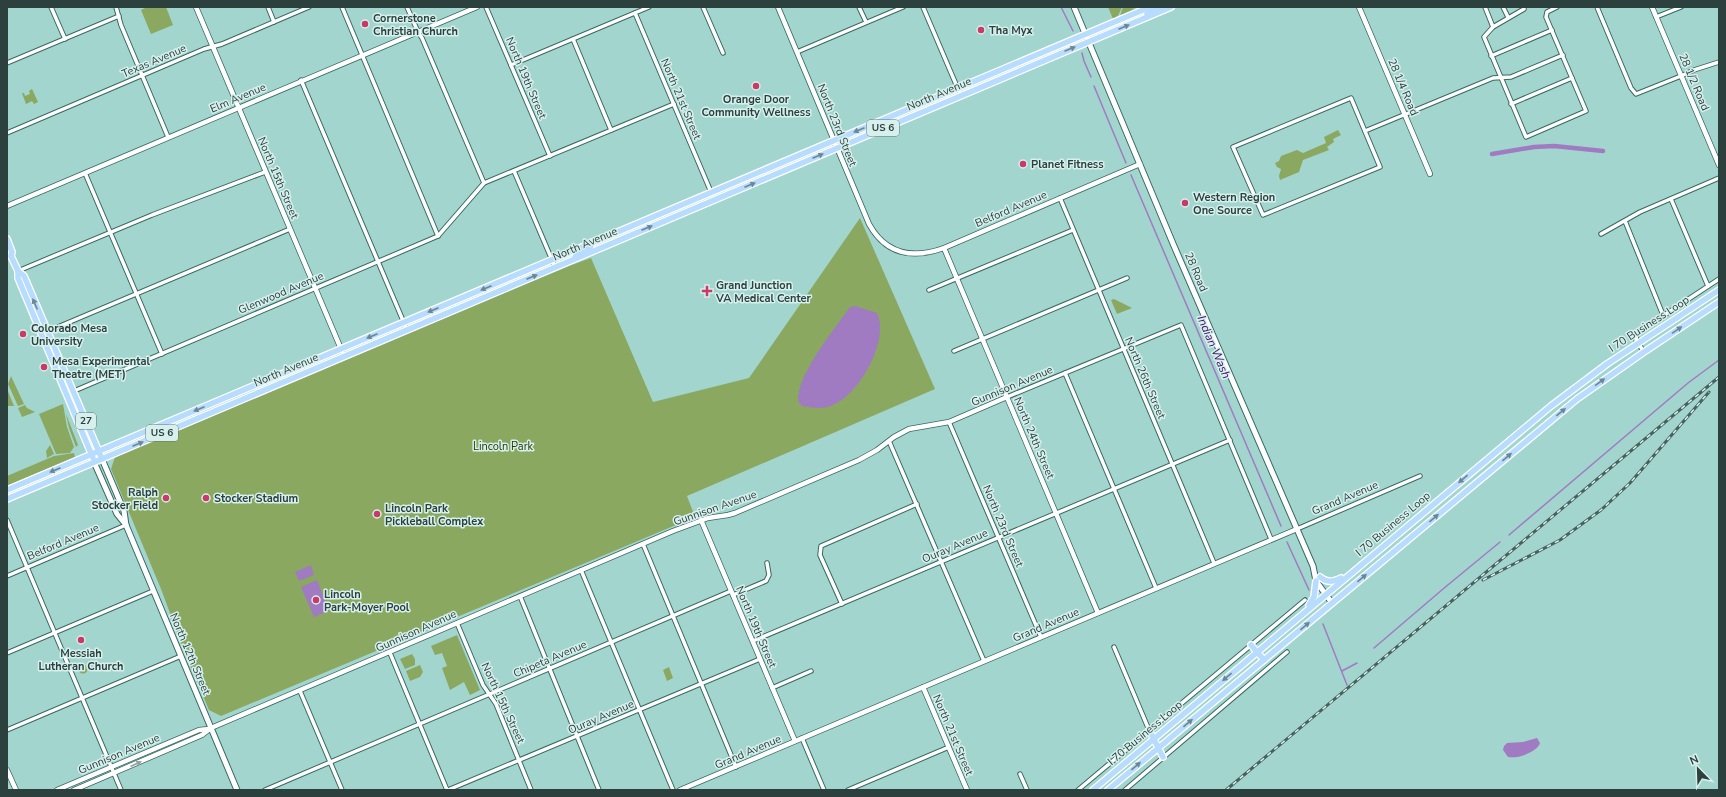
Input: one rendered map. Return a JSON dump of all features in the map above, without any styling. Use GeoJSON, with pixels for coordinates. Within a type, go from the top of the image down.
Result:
{"type":"FeatureCollection","features":[{"type":"Feature","properties":{"kind":"main road","name":"28 Road"},"geometry":{"type":"LineString","coordinates":[[1074,7],[1084,35],[1269,467],[1277,482],[1318,579],[1325,594],[1332,603]]}},
{"type":"Feature","properties":{"kind":"main road","name":"North Avenue"},"geometry":{"type":"LineString","coordinates":[[7,490],[1150,7]]}},
{"type":"Feature","properties":{"kind":"main road"},"geometry":{"type":"LineString","coordinates":[[1139,20],[1152,10],[1160,7]]}},
{"type":"Feature","properties":{"kind":"main road","name":"North Avenue"},"geometry":{"type":"LineString","coordinates":[[7,499],[1171,7]]}},
{"type":"Feature","properties":{"kind":"main road"},"geometry":{"type":"LineString","coordinates":[[1024,69],[1029,61],[1047,54],[1054,48]]}},
{"type":"Feature","properties":{"kind":"main road"},"geometry":{"type":"LineString","coordinates":[[987,84],[997,76],[1013,69],[1018,63]]}},
{"type":"Feature","properties":{"kind":"main road"},"geometry":{"type":"LineString","coordinates":[[714,200],[719,192],[736,185],[743,179]]}},
{"type":"Feature","properties":{"kind":"main road"},"geometry":{"type":"LineString","coordinates":[[690,210],[692,205],[708,198],[711,192]]}},
{"type":"Feature","properties":{"kind":"main road"},"geometry":{"type":"LineString","coordinates":[[661,214],[664,221]]}},
{"type":"Feature","properties":{"kind":"main road"},"geometry":{"type":"LineString","coordinates":[[602,248],[606,240],[623,233],[634,225]]}},
{"type":"Feature","properties":{"kind":"main road","name":"North 12th Street"},"geometry":{"type":"LineString","coordinates":[[7,239],[12,252],[9,256],[18,271],[18,278],[70,393],[99,452],[124,511],[126,526]]}},
{"type":"Feature","properties":{"kind":"main road"},"geometry":{"type":"LineString","coordinates":[[572,260],[580,252],[590,248],[592,242]]}},
{"type":"Feature","properties":{"kind":"main road","name":"I 70 Business Loop"},"geometry":{"type":"LineString","coordinates":[[1093,790],[1448,491],[1578,385],[1638,343],[1719,290]]}},
{"type":"Feature","properties":{"kind":"main road"},"geometry":{"type":"LineString","coordinates":[[462,298],[466,305]]}},
{"type":"Feature","properties":{"kind":"main road","name":"I 70 Business Loop"},"geometry":{"type":"LineString","coordinates":[[1108,790],[1583,394],[1719,302]]}},
{"type":"Feature","properties":{"kind":"main road"},"geometry":{"type":"LineString","coordinates":[[1578,385],[1583,394]]}},
{"type":"Feature","properties":{"kind":"main road"},"geometry":{"type":"LineString","coordinates":[[222,408],[233,399],[250,392],[254,386]]}},
{"type":"Feature","properties":{"kind":"main road","name":"North 12th Street"},"geometry":{"type":"LineString","coordinates":[[70,393],[91,455],[117,514],[126,526],[237,790]]}},
{"type":"Feature","properties":{"kind":"main road"},"geometry":{"type":"LineString","coordinates":[[7,494],[13,492],[21,484]]}},
{"type":"Feature","properties":{"kind":"main road"},"geometry":{"type":"LineString","coordinates":[[1448,491],[1457,498]]}},
{"type":"Feature","properties":{"kind":"main road"},"geometry":{"type":"LineString","coordinates":[[1294,621],[1312,601],[1318,579],[1331,582],[1350,573]]}},
{"type":"Feature","properties":{"kind":"main road"},"geometry":{"type":"LineString","coordinates":[[1251,645],[1264,660]]}},
{"type":"Feature","properties":{"kind":"main road"},"geometry":{"type":"LineString","coordinates":[[1149,730],[1163,757]]}},
{"type":"Feature","properties":{"kind":"street"},"geometry":{"type":"LineString","coordinates":[[51,7],[64,39]]}},
{"type":"Feature","properties":{"kind":"street"},"geometry":{"type":"LineString","coordinates":[[116,7],[121,25],[168,136]]}},
{"type":"Feature","properties":{"kind":"street","name":"North 15th Street"},"geometry":{"type":"LineString","coordinates":[[196,7],[344,356]]}},
{"type":"Feature","properties":{"kind":"street"},"geometry":{"type":"LineString","coordinates":[[268,7],[274,22]]}},
{"type":"Feature","properties":{"kind":"street","name":"Texas Avenue"},"geometry":{"type":"LineString","coordinates":[[7,133],[309,7]]}},
{"type":"Feature","properties":{"kind":"street"},"geometry":{"type":"LineString","coordinates":[[342,7],[438,236]]}},
{"type":"Feature","properties":{"kind":"street"},"geometry":{"type":"LineString","coordinates":[[407,7],[422,38],[484,183],[674,104]]}},
{"type":"Feature","properties":{"kind":"street","name":"Elm Avenue"},"geometry":{"type":"LineString","coordinates":[[7,206],[168,136],[477,7]]}},
{"type":"Feature","properties":{"kind":"street","name":"North 19th Street"},"geometry":{"type":"LineString","coordinates":[[486,7],[550,156]]}},
{"type":"Feature","properties":{"kind":"street"},"geometry":{"type":"LineString","coordinates":[[511,65],[649,7]]}},
{"type":"Feature","properties":{"kind":"street"},"geometry":{"type":"LineString","coordinates":[[704,7],[723,53]]}},
{"type":"Feature","properties":{"kind":"street","name":"North 23rd Street"},"geometry":{"type":"LineString","coordinates":[[778,7],[869,224],[877,236],[886,245]]}},
{"type":"Feature","properties":{"kind":"street"},"geometry":{"type":"LineString","coordinates":[[859,7],[866,22]]}},
{"type":"Feature","properties":{"kind":"street"},"geometry":{"type":"LineString","coordinates":[[797,52],[903,7]]}},
{"type":"Feature","properties":{"kind":"street"},"geometry":{"type":"LineString","coordinates":[[923,7],[961,96]]}},
{"type":"Feature","properties":{"kind":"street","name":"28 1/4 Road"},"geometry":{"type":"LineString","coordinates":[[1359,7],[1430,174]]}},
{"type":"Feature","properties":{"kind":"street"},"geometry":{"type":"LineString","coordinates":[[1485,7],[1493,27]]}},
{"type":"Feature","properties":{"kind":"street"},"geometry":{"type":"LineString","coordinates":[[1503,7],[1508,17]]}},
{"type":"Feature","properties":{"kind":"street"},"geometry":{"type":"LineString","coordinates":[[1524,7],[1524,9],[1493,27],[1484,37],[1526,137],[1586,111],[1546,14],[1549,10],[1557,7]]}},
{"type":"Feature","properties":{"kind":"street"},"geometry":{"type":"LineString","coordinates":[[1597,7],[1634,93],[1639,94],[1694,70],[1719,62]]}},
{"type":"Feature","properties":{"kind":"street","name":"28 1/2 Road"},"geometry":{"type":"LineString","coordinates":[[1652,7],[1719,165]]}},
{"type":"Feature","properties":{"kind":"street"},"geometry":{"type":"LineString","coordinates":[[1656,17],[1681,7]]}},
{"type":"Feature","properties":{"kind":"street","name":"North 21st Street"},"geometry":{"type":"LineString","coordinates":[[635,13],[711,192]]}},
{"type":"Feature","properties":{"kind":"street"},"geometry":{"type":"LineString","coordinates":[[7,63],[119,16]]}},
{"type":"Feature","properties":{"kind":"street"},"geometry":{"type":"LineString","coordinates":[[1491,56],[1552,30]]}},
{"type":"Feature","properties":{"kind":"street"},"geometry":{"type":"LineString","coordinates":[[573,39],[611,130]]}},
{"type":"Feature","properties":{"kind":"street"},"geometry":{"type":"LineString","coordinates":[[1365,131],[1500,76],[1511,77],[1563,55]]}},
{"type":"Feature","properties":{"kind":"street"},"geometry":{"type":"LineString","coordinates":[[1511,104],[1572,78]]}},
{"type":"Feature","properties":{"kind":"street"},"geometry":{"type":"LineString","coordinates":[[301,80],[407,330]]}},
{"type":"Feature","properties":{"kind":"street"},"geometry":{"type":"LineString","coordinates":[[1351,98],[1365,131],[1380,166],[1263,215],[1233,147],[1351,98]]}},
{"type":"Feature","properties":{"kind":"street","name":"Belford Avenue"},"geometry":{"type":"LineString","coordinates":[[886,245],[899,251],[912,254],[924,254],[944,248],[1140,164]]}},
{"type":"Feature","properties":{"kind":"street"},"geometry":{"type":"LineString","coordinates":[[514,171],[555,267]]}},
{"type":"Feature","properties":{"kind":"street"},"geometry":{"type":"LineString","coordinates":[[18,271],[110,232],[265,172]]}},
{"type":"Feature","properties":{"kind":"street"},"geometry":{"type":"LineString","coordinates":[[85,173],[162,354]]}},
{"type":"Feature","properties":{"kind":"street"},"geometry":{"type":"LineString","coordinates":[[1601,234],[1640,212],[1719,178]]}},
{"type":"Feature","properties":{"kind":"street","name":"Glenwood Avenue"},"geometry":{"type":"LineString","coordinates":[[70,393],[438,236],[484,183]]}},
{"type":"Feature","properties":{"kind":"street","name":"North 26th Street"},"geometry":{"type":"LineString","coordinates":[[1060,198],[1122,349],[1214,564]]}},
{"type":"Feature","properties":{"kind":"street"},"geometry":{"type":"LineString","coordinates":[[1671,199],[1708,286]]}},
{"type":"Feature","properties":{"kind":"street"},"geometry":{"type":"LineString","coordinates":[[1624,221],[1663,315]]}},
{"type":"Feature","properties":{"kind":"street"},"geometry":{"type":"LineString","coordinates":[[44,333],[290,229]]}},
{"type":"Feature","properties":{"kind":"street"},"geometry":{"type":"LineString","coordinates":[[929,290],[1073,230]]}},
{"type":"Feature","properties":{"kind":"street","name":"North 24th Street"},"geometry":{"type":"LineString","coordinates":[[944,248],[1098,613]]}},
{"type":"Feature","properties":{"kind":"street"},"geometry":{"type":"LineString","coordinates":[[954,351],[1127,278]]}},
{"type":"Feature","properties":{"kind":"street"},"geometry":{"type":"LineString","coordinates":[[1644,352],[1638,343],[1636,337],[1637,333],[1719,279]]}},
{"type":"Feature","properties":{"kind":"street","name":"Gunnison Avenue"},"geometry":{"type":"LineString","coordinates":[[57,790],[199,730],[211,728],[300,691],[701,520],[728,515],[743,510],[859,460],[900,434],[913,428],[949,422],[1180,325],[1230,440]]}},
{"type":"Feature","properties":{"kind":"street"},"geometry":{"type":"LineString","coordinates":[[1065,373],[1156,588]]}},
{"type":"Feature","properties":{"kind":"street","name":"North 23rd Street"},"geometry":{"type":"LineString","coordinates":[[949,422],[1041,637]]}},
{"type":"Feature","properties":{"kind":"street"},"geometry":{"type":"LineString","coordinates":[[1230,440],[1271,539]]}},
{"type":"Feature","properties":{"kind":"street","name":"Ouray Avenue"},"geometry":{"type":"LineString","coordinates":[[753,641],[1230,440]]}},
{"type":"Feature","properties":{"kind":"street"},"geometry":{"type":"LineString","coordinates":[[889,441],[984,661]]}},
{"type":"Feature","properties":{"kind":"street","name":"Grand Avenue"},"geometry":{"type":"LineString","coordinates":[[680,790],[1420,476]]}},
{"type":"Feature","properties":{"kind":"street"},"geometry":{"type":"LineString","coordinates":[[842,604],[820,555],[820,548],[824,544],[916,504]]}},
{"type":"Feature","properties":{"kind":"street"},"geometry":{"type":"LineString","coordinates":[[7,520],[121,790]]}},
{"type":"Feature","properties":{"kind":"street","name":"North 19th Street"},"geometry":{"type":"LineString","coordinates":[[701,520],[795,742]]}},
{"type":"Feature","properties":{"kind":"street","name":"Belford Avenue"},"geometry":{"type":"LineString","coordinates":[[7,576],[126,526]]}},
{"type":"Feature","properties":{"kind":"street"},"geometry":{"type":"LineString","coordinates":[[643,544],[736,767]]}},
{"type":"Feature","properties":{"kind":"street","name":"Chipeta Avenue"},"geometry":{"type":"LineString","coordinates":[[265,790],[673,616],[766,581],[769,575],[767,563]]}},
{"type":"Feature","properties":{"kind":"street"},"geometry":{"type":"LineString","coordinates":[[581,570],[673,790]]}},
{"type":"Feature","properties":{"kind":"street"},"geometry":{"type":"LineString","coordinates":[[7,653],[153,591]]}},
{"type":"Feature","properties":{"kind":"street"},"geometry":{"type":"LineString","coordinates":[[520,596],[599,790]]}},
{"type":"Feature","properties":{"kind":"street"},"geometry":{"type":"LineString","coordinates":[[1078,790],[1305,600]]}},
{"type":"Feature","properties":{"kind":"street","name":"North 15th Street"},"geometry":{"type":"LineString","coordinates":[[458,623],[483,685],[496,704],[531,790]]}},
{"type":"Feature","properties":{"kind":"street"},"geometry":{"type":"LineString","coordinates":[[1114,647],[1149,730]]}},
{"type":"Feature","properties":{"kind":"street"},"geometry":{"type":"LineString","coordinates":[[1125,790],[1287,652]]}},
{"type":"Feature","properties":{"kind":"street"},"geometry":{"type":"LineString","coordinates":[[390,653],[448,790]]}},
{"type":"Feature","properties":{"kind":"street"},"geometry":{"type":"LineString","coordinates":[[7,730],[181,656]]}},
{"type":"Feature","properties":{"kind":"street","name":"Ouray Avenue"},"geometry":{"type":"LineString","coordinates":[[448,790],[760,659]]}},
{"type":"Feature","properties":{"kind":"street"},"geometry":{"type":"LineString","coordinates":[[772,688],[811,671]]}},
{"type":"Feature","properties":{"kind":"street","name":"North 21st Street"},"geometry":{"type":"LineString","coordinates":[[923,687],[967,790]]}},
{"type":"Feature","properties":{"kind":"street"},"geometry":{"type":"LineString","coordinates":[[300,691],[342,790]]}},
{"type":"Feature","properties":{"kind":"street","name":"Gunnison Avenue"},"geometry":{"type":"LineString","coordinates":[[74,790],[202,735],[211,728]]}},
{"type":"Feature","properties":{"kind":"street"},"geometry":{"type":"LineString","coordinates":[[802,738],[824,790]]}},
{"type":"Feature","properties":{"kind":"street"},"geometry":{"type":"LineString","coordinates":[[848,790],[949,747]]}},
{"type":"Feature","properties":{"kind":"street"},"geometry":{"type":"LineString","coordinates":[[7,770],[16,790]]}},
{"type":"Feature","properties":{"kind":"street"},"geometry":{"type":"LineString","coordinates":[[1020,774],[1027,790]]}},
{"type":"Feature","properties":{"kind":"green space"},"geometry":{"type":"Polygon","coordinates":[[[147,7],[166,7],[173,25],[151,34],[141,10],[147,7]]]}},
{"type":"Feature","properties":{"kind":"green space"},"geometry":{"type":"Polygon","coordinates":[[[1108,7],[1122,7],[1118,16],[1113,19],[1108,7]]]}},
{"type":"Feature","properties":{"kind":"green space"},"geometry":{"type":"Polygon","coordinates":[[[1123,7],[1137,9],[1120,16],[1123,7]]]}},
{"type":"Feature","properties":{"kind":"green space"},"geometry":{"type":"Polygon","coordinates":[[[32,89],[38,102],[34,104],[32,101],[26,104],[22,93],[24,93],[25,96],[30,94],[29,91],[32,89]]]}},
{"type":"Feature","properties":{"kind":"green space"},"geometry":{"type":"Polygon","coordinates":[[[1338,130],[1341,135],[1333,139],[1334,142],[1327,147],[1329,150],[1303,160],[1299,172],[1280,180],[1279,176],[1281,169],[1277,167],[1275,163],[1279,161],[1281,156],[1297,150],[1303,153],[1326,143],[1324,137],[1338,130]]]}},
{"type":"Feature","properties":{"kind":"green space","name":"Lincoln Park"},"geometry":{"type":"Polygon","coordinates":[[[860,218],[935,389],[687,496],[695,517],[221,716],[209,710],[111,469],[115,457],[591,258],[653,402],[749,378],[860,218]]]}},
{"type":"Feature","properties":{"kind":"green space"},"geometry":{"type":"Polygon","coordinates":[[[1114,299],[1132,308],[1117,314],[1111,300],[1114,299]]]}},
{"type":"Feature","properties":{"kind":"green space"},"geometry":{"type":"Polygon","coordinates":[[[11,376],[24,404],[18,406],[8,384],[11,376]]]}},
{"type":"Feature","properties":{"kind":"green space"},"geometry":{"type":"Polygon","coordinates":[[[7,389],[14,406],[7,406],[7,389]]]}},
{"type":"Feature","properties":{"kind":"green space"},"geometry":{"type":"Polygon","coordinates":[[[63,404],[67,427],[74,447],[70,453],[56,454],[39,414],[63,404]]]}},
{"type":"Feature","properties":{"kind":"green space"},"geometry":{"type":"Polygon","coordinates":[[[25,405],[27,408],[35,412],[22,417],[18,408],[25,405]]]}},
{"type":"Feature","properties":{"kind":"green space"},"geometry":{"type":"Polygon","coordinates":[[[66,414],[78,445],[76,447],[69,428],[66,414]]]}},
{"type":"Feature","properties":{"kind":"green space"},"geometry":{"type":"Polygon","coordinates":[[[50,445],[54,454],[47,458],[46,451],[50,445]]]}},
{"type":"Feature","properties":{"kind":"green space"},"geometry":{"type":"Polygon","coordinates":[[[74,453],[75,457],[7,486],[7,476],[54,456],[74,453]]]}},
{"type":"Feature","properties":{"kind":"green space"},"geometry":{"type":"Polygon","coordinates":[[[457,635],[480,690],[470,695],[464,682],[450,690],[442,668],[447,666],[442,653],[435,655],[431,646],[457,635]]]}},
{"type":"Feature","properties":{"kind":"green space"},"geometry":{"type":"Polygon","coordinates":[[[412,654],[415,659],[415,665],[405,669],[400,659],[412,654]]]}},
{"type":"Feature","properties":{"kind":"green space"},"geometry":{"type":"Polygon","coordinates":[[[83,664],[88,669],[83,674],[78,669],[83,664]]]}},
{"type":"Feature","properties":{"kind":"green space"},"geometry":{"type":"Polygon","coordinates":[[[420,665],[423,672],[420,677],[410,681],[406,671],[420,665]]]}},
{"type":"Feature","properties":{"kind":"green space"},"geometry":{"type":"Polygon","coordinates":[[[669,667],[673,678],[667,681],[663,670],[669,667]]]}},
{"type":"Feature","properties":{"kind":"shaded area"},"geometry":{"type":"Polygon","coordinates":[[[855,306],[877,313],[880,324],[876,350],[870,364],[863,377],[845,398],[831,406],[823,408],[802,406],[798,401],[799,390],[803,378],[826,340],[850,307],[855,306]]]}},
{"type":"Feature","properties":{"kind":"shaded area","name":"Lincoln Park-Moyer Pool"},"geometry":{"type":"Polygon","coordinates":[[[311,565],[314,575],[299,581],[295,572],[311,565]]]}},
{"type":"Feature","properties":{"kind":"shaded area","name":"Lincoln Park-Moyer Pool"},"geometry":{"type":"Polygon","coordinates":[[[317,580],[329,611],[314,617],[301,587],[317,580]]]}},
{"type":"Feature","properties":{"kind":"shaded area"},"geometry":{"type":"Polygon","coordinates":[[[1537,738],[1540,743],[1535,749],[1527,754],[1517,757],[1508,757],[1503,750],[1507,743],[1523,742],[1537,738]]]}},
{"type":"Feature","properties":{"kind":"waterway","name":"Indian Wash"},"geometry":{"type":"LineString","coordinates":[[1061,7],[1073,31]]}},
{"type":"Feature","properties":{"kind":"waterway","name":"Indian Wash"},"geometry":{"type":"LineString","coordinates":[[1082,53],[1091,77]]}},
{"type":"Feature","properties":{"kind":"waterway","name":"Indian Wash"},"geometry":{"type":"LineString","coordinates":[[1094,86],[1126,163]]}},
{"type":"Feature","properties":{"kind":"waterway"},"geometry":{"type":"LineString","coordinates":[[1492,154],[1534,147],[1554,146],[1603,151]]}},
{"type":"Feature","properties":{"kind":"waterway","name":"Indian Wash"},"geometry":{"type":"LineString","coordinates":[[1131,175],[1281,526]]}},
{"type":"Feature","properties":{"kind":"waterway"},"geometry":{"type":"LineString","coordinates":[[1509,535],[1688,383],[1719,360]]}},
{"type":"Feature","properties":{"kind":"waterway","name":"Indian Wash"},"geometry":{"type":"LineString","coordinates":[[1287,542],[1309,590]]}},
{"type":"Feature","properties":{"kind":"waterway"},"geometry":{"type":"LineString","coordinates":[[1374,648],[1500,542]]}},
{"type":"Feature","properties":{"kind":"waterway","name":"Indian Wash"},"geometry":{"type":"LineString","coordinates":[[1323,624],[1347,685]]}},
{"type":"Feature","properties":{"kind":"waterway"},"geometry":{"type":"LineString","coordinates":[[1342,671],[1357,663]]}},
{"type":"Feature","properties":{"kind":"railway"},"geometry":{"type":"LineString","coordinates":[[1226,790],[1719,377]]}},
{"type":"Feature","properties":{"kind":"railway"},"geometry":{"type":"LineString","coordinates":[[1483,580],[1560,540],[1601,510],[1630,483],[1709,392]]}},
{"type":"Feature","properties":{"kind":"place","name":"Cornerstone Christian Church"},"geometry":{"type":"Point","coordinates":[365,24]}},
{"type":"Feature","properties":{"kind":"place","name":"Tha Myx"},"geometry":{"type":"Point","coordinates":[981,30]}},
{"type":"Feature","properties":{"kind":"place","name":"Orange Door Community Wellness"},"geometry":{"type":"Point","coordinates":[756,86]}},
{"type":"Feature","properties":{"kind":"place","name":"Planet Fitness"},"geometry":{"type":"Point","coordinates":[1023,164]}},
{"type":"Feature","properties":{"kind":"place","name":"Western Region One Source"},"geometry":{"type":"Point","coordinates":[1185,203]}},
{"type":"Feature","properties":{"kind":"place","name":"Grand Junction VA Medical Center"},"geometry":{"type":"Point","coordinates":[707,291]}},
{"type":"Feature","properties":{"kind":"place","name":"Colorado Mesa University"},"geometry":{"type":"Point","coordinates":[23,334]}},
{"type":"Feature","properties":{"kind":"place","name":"Mesa Experimental Theatre (MET)"},"geometry":{"type":"Point","coordinates":[44,367]}},
{"type":"Feature","properties":{"kind":"place","name":"Ralph Stocker Field"},"geometry":{"type":"Point","coordinates":[166,498]}},
{"type":"Feature","properties":{"kind":"place","name":"Stocker Stadium"},"geometry":{"type":"Point","coordinates":[206,498]}},
{"type":"Feature","properties":{"kind":"place","name":"Lincoln Park Pickleball Complex"},"geometry":{"type":"Point","coordinates":[377,514]}},
{"type":"Feature","properties":{"kind":"place","name":"Lincoln Park-Moyer Pool"},"geometry":{"type":"Point","coordinates":[316,600]}},
{"type":"Feature","properties":{"kind":"place","name":"Messiah Lutheran Church"},"geometry":{"type":"Point","coordinates":[81,640]}}]}
